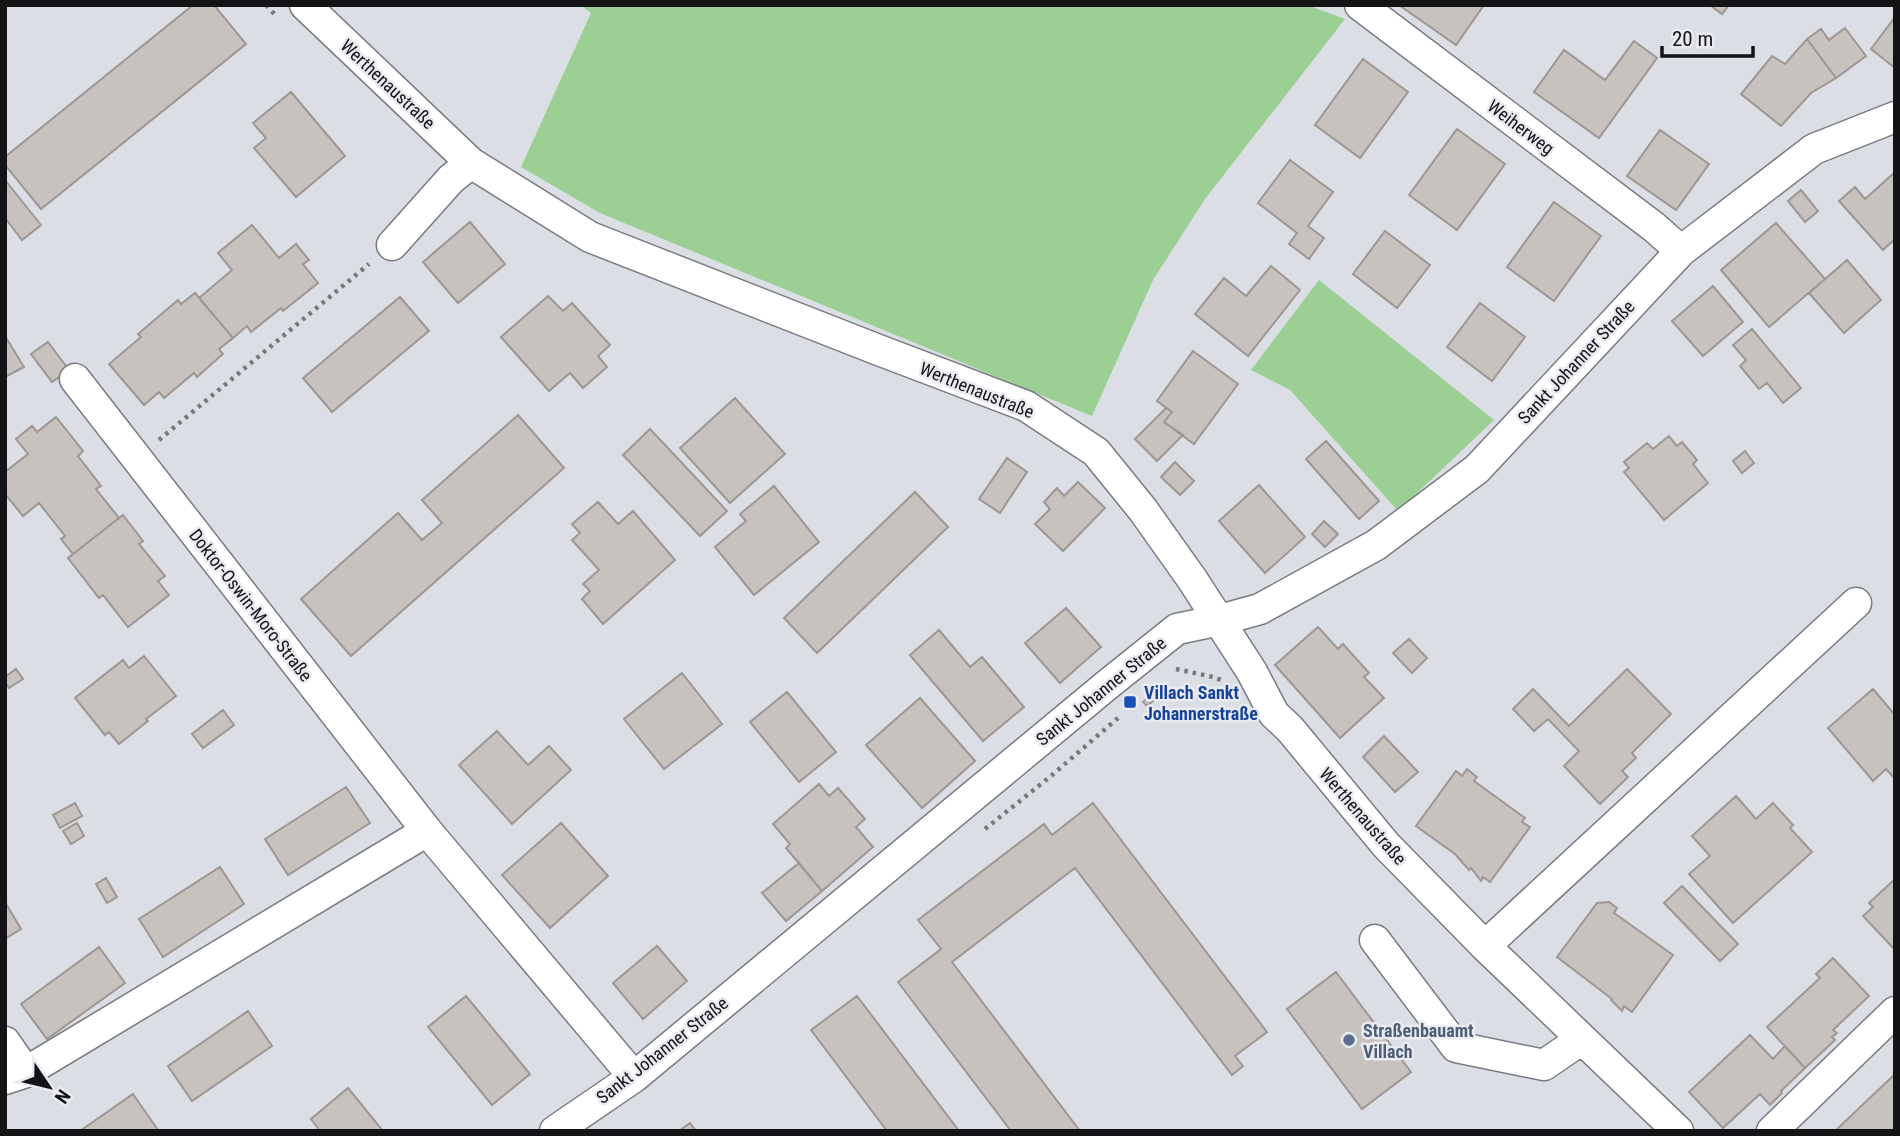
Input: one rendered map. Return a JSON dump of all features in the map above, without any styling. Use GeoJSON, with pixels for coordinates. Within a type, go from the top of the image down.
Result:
{"type":"FeatureCollection","features":[{"type":"Feature","properties":{"kind":"street","name":"Werthenaustraße"},"geometry":{"type":"LineString","coordinates":[[305,5],[471,163],[590,237],[1026,406],[1096,452],[1143,510],[1220,620],[1274,714],[1290,729],[1386,845],[1485,946],[1678,1131]]}},
{"type":"Feature","properties":{"kind":"street","name":"Weiherweg"},"geometry":{"type":"LineString","coordinates":[[1360,5],[1654,227],[1681,251]]}},
{"type":"Feature","properties":{"kind":"street","name":"Sankt Johanner Straße"},"geometry":{"type":"LineString","coordinates":[[555,1131],[634,1077],[1177,629],[1260,609],[1376,545],[1477,469],[1681,251],[1814,149],[1895,117]]}},
{"type":"Feature","properties":{"kind":"street"},"geometry":{"type":"LineString","coordinates":[[392,246],[451,180],[471,163]]}},
{"type":"Feature","properties":{"kind":"street","name":"Doktor-Oswin-Moro-Straße"},"geometry":{"type":"LineString","coordinates":[[75,379],[427,831],[634,1077]]}},
{"type":"Feature","properties":{"kind":"street"},"geometry":{"type":"LineString","coordinates":[[1485,946],[1856,603]]}},
{"type":"Feature","properties":{"kind":"street"},"geometry":{"type":"LineString","coordinates":[[5,1042],[16,1075],[427,831]]}},
{"type":"Feature","properties":{"kind":"street"},"geometry":{"type":"LineString","coordinates":[[1375,940],[1456,1047],[1544,1065],[1582,1039]]}},
{"type":"Feature","properties":{"kind":"street"},"geometry":{"type":"LineString","coordinates":[[1772,1131],[1895,1012]]}},
{"type":"Feature","properties":{"kind":"path"},"geometry":{"type":"LineString","coordinates":[[136,458],[392,246]]}},
{"type":"Feature","properties":{"kind":"green space"},"geometry":{"type":"Polygon","coordinates":[[[580,5],[1307,5],[1345,19],[1205,199],[1153,280],[1092,416],[600,213],[521,167],[591,13],[580,5]]]}},
{"type":"Feature","properties":{"kind":"green space"},"geometry":{"type":"Polygon","coordinates":[[[1319,280],[1494,420],[1398,511],[1290,390],[1251,370],[1319,280]]]}},
{"type":"Feature","properties":{"kind":"building"},"geometry":{"type":"Polygon","coordinates":[[[193,5],[214,5],[246,44],[41,209],[5,165],[5,157],[193,5]]]}},
{"type":"Feature","properties":{"kind":"building"},"geometry":{"type":"Polygon","coordinates":[[[1399,5],[1484,5],[1456,45],[1399,5]]]}},
{"type":"Feature","properties":{"kind":"building"},"geometry":{"type":"Polygon","coordinates":[[[1710,5],[1729,5],[1722,14],[1710,5]]]}},
{"type":"Feature","properties":{"kind":"building"},"geometry":{"type":"Polygon","coordinates":[[[1895,17],[1895,68],[1871,49],[1895,17]]]}},
{"type":"Feature","properties":{"kind":"building"},"geometry":{"type":"Polygon","coordinates":[[[1845,28],[1866,56],[1836,78],[1807,39],[1821,29],[1829,40],[1845,28]]]}},
{"type":"Feature","properties":{"kind":"building"},"geometry":{"type":"Polygon","coordinates":[[[1807,39],[1836,78],[1811,93],[1781,126],[1741,94],[1772,56],[1785,64],[1807,39]]]}},
{"type":"Feature","properties":{"kind":"building"},"geometry":{"type":"Polygon","coordinates":[[[1634,41],[1657,58],[1599,138],[1534,92],[1564,50],[1605,80],[1634,41]]]}},
{"type":"Feature","properties":{"kind":"building"},"geometry":{"type":"Polygon","coordinates":[[[1363,59],[1408,92],[1360,158],[1315,125],[1363,59]]]}},
{"type":"Feature","properties":{"kind":"building"},"geometry":{"type":"Polygon","coordinates":[[[291,92],[345,156],[296,197],[254,148],[266,138],[253,123],[291,92]]]}},
{"type":"Feature","properties":{"kind":"building"},"geometry":{"type":"Polygon","coordinates":[[[1457,129],[1505,164],[1457,230],[1409,195],[1457,129]]]}},
{"type":"Feature","properties":{"kind":"building"},"geometry":{"type":"Polygon","coordinates":[[[1660,130],[1709,164],[1676,210],[1627,176],[1660,130]]]}},
{"type":"Feature","properties":{"kind":"building"},"geometry":{"type":"Polygon","coordinates":[[[1290,160],[1333,192],[1308,226],[1324,238],[1309,259],[1289,244],[1297,233],[1258,203],[1290,160]]]}},
{"type":"Feature","properties":{"kind":"building"},"geometry":{"type":"Polygon","coordinates":[[[1894,173],[1895,239],[1883,250],[1839,201],[1855,187],[1865,199],[1894,173]]]}},
{"type":"Feature","properties":{"kind":"building"},"geometry":{"type":"Polygon","coordinates":[[[5,180],[41,225],[22,240],[5,218],[5,180]]]}},
{"type":"Feature","properties":{"kind":"building"},"geometry":{"type":"Polygon","coordinates":[[[1801,190],[1818,211],[1805,222],[1788,201],[1801,190]]]}},
{"type":"Feature","properties":{"kind":"building"},"geometry":{"type":"Polygon","coordinates":[[[1554,202],[1601,236],[1554,301],[1507,267],[1554,202]]]}},
{"type":"Feature","properties":{"kind":"building"},"geometry":{"type":"Polygon","coordinates":[[[470,222],[505,264],[458,303],[423,262],[470,222]]]}},
{"type":"Feature","properties":{"kind":"building"},"geometry":{"type":"Polygon","coordinates":[[[1776,223],[1825,279],[1769,327],[1721,270],[1776,223]]]}},
{"type":"Feature","properties":{"kind":"building"},"geometry":{"type":"Polygon","coordinates":[[[252,225],[279,258],[296,244],[309,260],[303,264],[318,283],[251,332],[247,326],[233,338],[199,298],[232,270],[218,253],[252,225]]]}},
{"type":"Feature","properties":{"kind":"building"},"geometry":{"type":"Polygon","coordinates":[[[1385,231],[1430,265],[1397,308],[1353,274],[1385,231]]]}},
{"type":"Feature","properties":{"kind":"building"},"geometry":{"type":"Polygon","coordinates":[[[1847,260],[1881,300],[1844,333],[1809,293],[1847,260]]]}},
{"type":"Feature","properties":{"kind":"building"},"geometry":{"type":"Polygon","coordinates":[[[1271,266],[1300,290],[1248,356],[1195,314],[1224,278],[1246,296],[1271,266]]]}},
{"type":"Feature","properties":{"kind":"building"},"geometry":{"type":"Polygon","coordinates":[[[1713,286],[1743,322],[1703,356],[1672,321],[1713,286]]]}},
{"type":"Feature","properties":{"kind":"building"},"geometry":{"type":"Polygon","coordinates":[[[195,293],[233,338],[219,349],[223,354],[197,377],[194,373],[164,398],[159,392],[144,405],[109,364],[141,337],[138,334],[178,300],[181,304],[195,293]]]}},
{"type":"Feature","properties":{"kind":"building"},"geometry":{"type":"Polygon","coordinates":[[[548,296],[563,311],[572,303],[610,345],[598,356],[607,367],[583,388],[570,373],[549,391],[501,337],[548,296]]]}},
{"type":"Feature","properties":{"kind":"building"},"geometry":{"type":"Polygon","coordinates":[[[400,297],[429,331],[332,412],[303,378],[400,297]]]}},
{"type":"Feature","properties":{"kind":"building"},"geometry":{"type":"Polygon","coordinates":[[[1480,303],[1525,337],[1492,381],[1447,347],[1480,303]]]}},
{"type":"Feature","properties":{"kind":"building"},"geometry":{"type":"Polygon","coordinates":[[[1752,329],[1801,388],[1783,403],[1767,383],[1759,389],[1740,366],[1746,360],[1733,345],[1752,329]]]}},
{"type":"Feature","properties":{"kind":"building"},"geometry":{"type":"Polygon","coordinates":[[[5,336],[24,367],[5,377],[5,336]]]}},
{"type":"Feature","properties":{"kind":"building"},"geometry":{"type":"Polygon","coordinates":[[[48,342],[69,370],[52,382],[31,354],[48,342]]]}},
{"type":"Feature","properties":{"kind":"building"},"geometry":{"type":"Polygon","coordinates":[[[1193,351],[1238,384],[1194,444],[1164,422],[1172,412],[1157,401],[1193,351]]]}},
{"type":"Feature","properties":{"kind":"building"},"geometry":{"type":"Polygon","coordinates":[[[735,398],[785,454],[730,503],[680,448],[735,398]]]}},
{"type":"Feature","properties":{"kind":"building"},"geometry":{"type":"Polygon","coordinates":[[[1166,408],[1172,412],[1164,422],[1183,435],[1157,461],[1135,439],[1166,408]]]}},
{"type":"Feature","properties":{"kind":"building"},"geometry":{"type":"Polygon","coordinates":[[[518,415],[564,468],[351,656],[301,599],[398,513],[422,540],[442,523],[422,500],[518,415]]]}},
{"type":"Feature","properties":{"kind":"building"},"geometry":{"type":"Polygon","coordinates":[[[56,417],[83,451],[78,456],[101,486],[96,489],[119,518],[73,554],[61,539],[65,536],[39,503],[23,516],[5,494],[5,472],[28,454],[16,439],[32,426],[37,432],[56,417]]]}},
{"type":"Feature","properties":{"kind":"building"},"geometry":{"type":"Polygon","coordinates":[[[650,429],[727,511],[700,536],[623,455],[650,429]]]}},
{"type":"Feature","properties":{"kind":"building"},"geometry":{"type":"Polygon","coordinates":[[[1669,436],[1677,446],[1682,442],[1697,460],[1693,464],[1708,483],[1664,520],[1624,472],[1629,468],[1624,462],[1647,443],[1653,449],[1669,436]]]}},
{"type":"Feature","properties":{"kind":"building"},"geometry":{"type":"Polygon","coordinates":[[[1326,441],[1379,501],[1359,519],[1306,459],[1326,441]]]}},
{"type":"Feature","properties":{"kind":"building"},"geometry":{"type":"Polygon","coordinates":[[[1745,451],[1754,463],[1742,473],[1733,461],[1745,451]]]}},
{"type":"Feature","properties":{"kind":"building"},"geometry":{"type":"Polygon","coordinates":[[[1007,458],[1027,472],[1000,513],[979,499],[1007,458]]]}},
{"type":"Feature","properties":{"kind":"building"},"geometry":{"type":"Polygon","coordinates":[[[1175,462],[1194,481],[1180,495],[1161,477],[1175,462]]]}},
{"type":"Feature","properties":{"kind":"building"},"geometry":{"type":"Polygon","coordinates":[[[1078,482],[1105,508],[1063,551],[1035,524],[1050,509],[1044,502],[1057,488],[1064,496],[1078,482]]]}},
{"type":"Feature","properties":{"kind":"building"},"geometry":{"type":"Polygon","coordinates":[[[1259,485],[1305,537],[1265,573],[1219,521],[1259,485]]]}},
{"type":"Feature","properties":{"kind":"building"},"geometry":{"type":"Polygon","coordinates":[[[774,486],[819,542],[754,595],[715,547],[746,521],[740,514],[774,486]]]}},
{"type":"Feature","properties":{"kind":"building"},"geometry":{"type":"Polygon","coordinates":[[[915,492],[948,527],[817,653],[784,618],[915,492]]]}},
{"type":"Feature","properties":{"kind":"building"},"geometry":{"type":"Polygon","coordinates":[[[598,502],[618,524],[633,511],[675,560],[603,624],[582,599],[590,591],[583,584],[599,570],[572,540],[580,533],[572,524],[598,502]]]}},
{"type":"Feature","properties":{"kind":"building"},"geometry":{"type":"Polygon","coordinates":[[[123,515],[143,541],[139,544],[165,576],[158,581],[169,595],[128,627],[103,595],[99,598],[68,558],[123,515]]]}},
{"type":"Feature","properties":{"kind":"building"},"geometry":{"type":"Polygon","coordinates":[[[1324,521],[1338,534],[1325,547],[1312,534],[1324,521]]]}},
{"type":"Feature","properties":{"kind":"building"},"geometry":{"type":"Polygon","coordinates":[[[1066,608],[1101,647],[1060,683],[1025,643],[1066,608]]]}},
{"type":"Feature","properties":{"kind":"building"},"geometry":{"type":"Polygon","coordinates":[[[1318,627],[1338,649],[1343,644],[1369,673],[1364,677],[1384,698],[1340,738],[1275,665],[1318,627]]]}},
{"type":"Feature","properties":{"kind":"building"},"geometry":{"type":"Polygon","coordinates":[[[939,630],[970,667],[982,657],[1024,707],[983,741],[910,655],[939,630]]]}},
{"type":"Feature","properties":{"kind":"building"},"geometry":{"type":"Polygon","coordinates":[[[1409,639],[1427,658],[1412,673],[1393,653],[1409,639]]]}},
{"type":"Feature","properties":{"kind":"building"},"geometry":{"type":"Polygon","coordinates":[[[144,656],[176,696],[119,744],[109,732],[105,735],[75,698],[123,660],[129,668],[144,656]]]}},
{"type":"Feature","properties":{"kind":"building"},"geometry":{"type":"Polygon","coordinates":[[[16,669],[23,679],[9,688],[5,677],[16,669]]]}},
{"type":"Feature","properties":{"kind":"building"},"geometry":{"type":"Polygon","coordinates":[[[1627,669],[1671,714],[1632,753],[1636,758],[1622,771],[1628,777],[1600,804],[1564,766],[1579,751],[1548,719],[1534,731],[1513,709],[1533,689],[1569,726],[1627,669]]]}},
{"type":"Feature","properties":{"kind":"building"},"geometry":{"type":"Polygon","coordinates":[[[682,673],[722,724],[664,769],[624,719],[682,673]]]}},
{"type":"Feature","properties":{"kind":"building"},"geometry":{"type":"Polygon","coordinates":[[[1161,686],[1165,691],[1147,706],[1143,702],[1161,686]]]}},
{"type":"Feature","properties":{"kind":"building"},"geometry":{"type":"Polygon","coordinates":[[[1873,689],[1895,715],[1895,779],[1886,769],[1873,781],[1828,728],[1873,689]]]}},
{"type":"Feature","properties":{"kind":"building"},"geometry":{"type":"Polygon","coordinates":[[[787,692],[836,752],[799,782],[750,722],[787,692]]]}},
{"type":"Feature","properties":{"kind":"building"},"geometry":{"type":"Polygon","coordinates":[[[920,698],[975,761],[922,808],[866,745],[920,698]]]}},
{"type":"Feature","properties":{"kind":"building"},"geometry":{"type":"Polygon","coordinates":[[[223,710],[234,725],[203,748],[192,734],[223,710]]]}},
{"type":"Feature","properties":{"kind":"building"},"geometry":{"type":"Polygon","coordinates":[[[497,731],[528,765],[549,746],[571,770],[512,824],[459,765],[497,731]]]}},
{"type":"Feature","properties":{"kind":"building"},"geometry":{"type":"Polygon","coordinates":[[[1384,736],[1418,772],[1395,792],[1363,757],[1384,736]]]}},
{"type":"Feature","properties":{"kind":"building"},"geometry":{"type":"Polygon","coordinates":[[[1467,769],[1477,777],[1474,781],[1525,818],[1522,822],[1530,827],[1490,882],[1483,877],[1481,881],[1455,854],[1416,826],[1456,771],[1462,776],[1467,769]]]}},
{"type":"Feature","properties":{"kind":"building"},"geometry":{"type":"Polygon","coordinates":[[[819,784],[829,796],[838,788],[865,819],[856,827],[873,847],[822,891],[786,848],[790,844],[773,824],[819,784]]]}},
{"type":"Feature","properties":{"kind":"building"},"geometry":{"type":"Polygon","coordinates":[[[346,787],[370,823],[288,875],[265,839],[346,787]]]}},
{"type":"Feature","properties":{"kind":"building"},"geometry":{"type":"Polygon","coordinates":[[[1736,796],[1756,819],[1773,803],[1793,825],[1790,828],[1812,852],[1733,923],[1689,874],[1710,856],[1692,836],[1736,796]]]}},
{"type":"Feature","properties":{"kind":"building"},"geometry":{"type":"Polygon","coordinates":[[[75,803],[82,816],[60,828],[53,815],[75,803]]]}},
{"type":"Feature","properties":{"kind":"building"},"geometry":{"type":"Polygon","coordinates":[[[1093,803],[1267,1032],[1235,1056],[1243,1066],[1232,1075],[1075,868],[952,962],[1080,1131],[1011,1131],[898,982],[941,949],[918,920],[1044,824],[1052,835],[1093,803]]]}},
{"type":"Feature","properties":{"kind":"building"},"geometry":{"type":"Polygon","coordinates":[[[77,823],[84,836],[71,844],[63,831],[77,823]]]}},
{"type":"Feature","properties":{"kind":"building"},"geometry":{"type":"Polygon","coordinates":[[[561,823],[608,876],[550,928],[502,875],[561,823]]]}},
{"type":"Feature","properties":{"kind":"building"},"geometry":{"type":"Polygon","coordinates":[[[799,863],[822,891],[786,921],[762,893],[799,863]]]}},
{"type":"Feature","properties":{"kind":"building"},"geometry":{"type":"Polygon","coordinates":[[[220,867],[244,904],[163,957],[139,919],[220,867]]]}},
{"type":"Feature","properties":{"kind":"building"},"geometry":{"type":"Polygon","coordinates":[[[106,878],[117,897],[107,903],[96,884],[106,878]]]}},
{"type":"Feature","properties":{"kind":"building"},"geometry":{"type":"Polygon","coordinates":[[[1895,879],[1895,950],[1863,916],[1873,907],[1869,903],[1895,879]]]}},
{"type":"Feature","properties":{"kind":"building"},"geometry":{"type":"Polygon","coordinates":[[[1682,886],[1738,944],[1720,961],[1664,903],[1682,886]]]}},
{"type":"Feature","properties":{"kind":"building"},"geometry":{"type":"Polygon","coordinates":[[[5,902],[21,929],[5,939],[5,902]]]}},
{"type":"Feature","properties":{"kind":"building"},"geometry":{"type":"Polygon","coordinates":[[[1609,902],[1617,908],[1614,913],[1673,955],[1632,1012],[1624,1006],[1622,1011],[1612,999],[1557,957],[1597,903],[1609,902]]]}},
{"type":"Feature","properties":{"kind":"building"},"geometry":{"type":"Polygon","coordinates":[[[657,946],[687,981],[643,1019],[613,983],[657,946]]]}},
{"type":"Feature","properties":{"kind":"building"},"geometry":{"type":"Polygon","coordinates":[[[99,947],[125,983],[47,1039],[21,1004],[99,947]]]}},
{"type":"Feature","properties":{"kind":"building"},"geometry":{"type":"Polygon","coordinates":[[[1833,958],[1869,996],[1833,1030],[1837,1033],[1832,1037],[1835,1040],[1805,1068],[1767,1027],[1820,978],[1816,974],[1833,958]]]}},
{"type":"Feature","properties":{"kind":"building","name":"Straßenbauamt Villach"},"geometry":{"type":"Polygon","coordinates":[[[1336,972],[1411,1072],[1362,1109],[1287,1009],[1336,972]]]}},
{"type":"Feature","properties":{"kind":"building"},"geometry":{"type":"Polygon","coordinates":[[[466,996],[530,1074],[492,1105],[428,1027],[466,996]]]}},
{"type":"Feature","properties":{"kind":"building"},"geometry":{"type":"Polygon","coordinates":[[[857,996],[959,1131],[887,1131],[811,1030],[857,996]]]}},
{"type":"Feature","properties":{"kind":"building"},"geometry":{"type":"Polygon","coordinates":[[[248,1011],[272,1046],[192,1101],[168,1066],[248,1011]]]}},
{"type":"Feature","properties":{"kind":"building"},"geometry":{"type":"Polygon","coordinates":[[[1750,1035],[1773,1059],[1785,1046],[1805,1068],[1770,1105],[1760,1094],[1723,1128],[1689,1092],[1750,1035]]]}},
{"type":"Feature","properties":{"kind":"building"},"geometry":{"type":"Polygon","coordinates":[[[1895,1074],[1895,1131],[1835,1131],[1895,1074]]]}},
{"type":"Feature","properties":{"kind":"building"},"geometry":{"type":"Polygon","coordinates":[[[348,1088],[383,1131],[320,1131],[311,1119],[348,1088]]]}},
{"type":"Feature","properties":{"kind":"building"},"geometry":{"type":"Polygon","coordinates":[[[133,1094],[158,1130],[80,1131],[133,1094]]]}},
{"type":"Feature","properties":{"kind":"building"},"geometry":{"type":"Polygon","coordinates":[[[690,1123],[696,1131],[679,1131],[690,1123]]]}},
{"type":"Feature","properties":{"kind":"place","name":"Villach Sankt Johannerstraße"},"geometry":{"type":"Point","coordinates":[1130,702]}},
{"type":"Feature","properties":{"kind":"place","name":"Straßenbauamt Villach"},"geometry":{"type":"Point","coordinates":[1349,1040]}}]}
